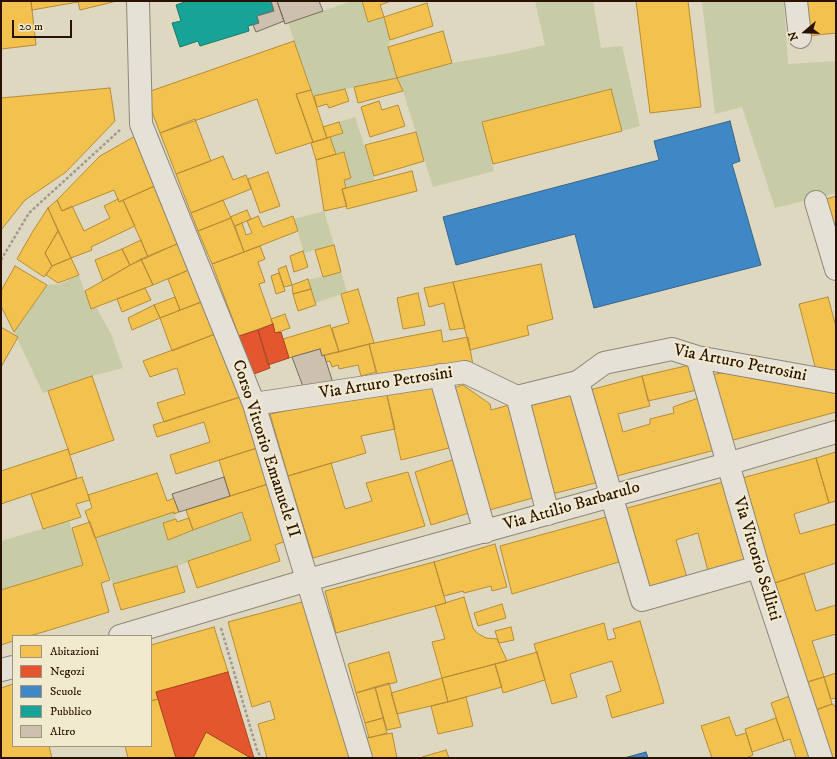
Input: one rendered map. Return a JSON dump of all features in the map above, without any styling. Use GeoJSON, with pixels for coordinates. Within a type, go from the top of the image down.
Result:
{"type":"FeatureCollection","features":[{"type":"Feature","properties":{"kind":"street"},"geometry":{"type":"LineString","coordinates":[[138,1],[140,124]]}},
{"type":"Feature","properties":{"kind":"street"},"geometry":{"type":"LineString","coordinates":[[796,1],[800,37]]}},
{"type":"Feature","properties":{"kind":"street","name":"Corso Vittorio Emanuele II"},"geometry":{"type":"LineString","coordinates":[[140,124],[254,404],[361,758]]}},
{"type":"Feature","properties":{"kind":"street"},"geometry":{"type":"LineString","coordinates":[[816,202],[836,269]]}},
{"type":"Feature","properties":{"kind":"street","name":"Via Arturo Petrosini"},"geometry":{"type":"LineString","coordinates":[[254,404],[465,372],[517,397],[578,382],[604,363],[672,349],[697,357],[836,382]]}},
{"type":"Feature","properties":{"kind":"street","name":"Via Vittorio Sellitti"},"geometry":{"type":"LineString","coordinates":[[697,357],[758,567],[821,758]]}},
{"type":"Feature","properties":{"kind":"street"},"geometry":{"type":"LineString","coordinates":[[440,375],[485,532]]}},
{"type":"Feature","properties":{"kind":"street"},"geometry":{"type":"LineString","coordinates":[[578,382],[642,600],[758,567]]}},
{"type":"Feature","properties":{"kind":"street"},"geometry":{"type":"LineString","coordinates":[[519,403],[548,514]]}},
{"type":"Feature","properties":{"kind":"street","name":"Via Attilio Barbarulo"},"geometry":{"type":"LineString","coordinates":[[123,635],[308,580],[485,532],[836,432]]}},
{"type":"Feature","properties":{"kind":"street"},"geometry":{"type":"LineString","coordinates":[[1,670],[12,667]]}},
{"type":"Feature","properties":{"kind":"path"},"geometry":{"type":"LineString","coordinates":[[1,260],[29,213],[121,129],[140,124]]}},
{"type":"Feature","properties":{"kind":"path"},"geometry":{"type":"LineString","coordinates":[[216,608],[257,750],[261,758]]}},
{"type":"Feature","properties":{"kind":"green space"},"geometry":{"type":"Polygon","coordinates":[[[352,1],[362,1],[368,22],[384,17],[390,40],[388,47],[398,78],[452,63],[505,54],[545,45],[535,1],[593,1],[601,48],[622,46],[640,126],[622,131],[611,89],[482,122],[494,171],[433,187],[403,91],[397,78],[314,96],[288,23],[352,1]]]}},
{"type":"Feature","properties":{"kind":"green space"},"geometry":{"type":"Polygon","coordinates":[[[702,1],[784,1],[788,64],[836,61],[836,193],[775,208],[742,107],[715,114],[702,1]]]}},
{"type":"Feature","properties":{"kind":"green space"},"geometry":{"type":"Polygon","coordinates":[[[355,117],[374,176],[374,181],[346,188],[344,180],[351,177],[344,152],[336,154],[330,137],[342,133],[339,122],[355,117]]]}},
{"type":"Feature","properties":{"kind":"green space"},"geometry":{"type":"Polygon","coordinates":[[[324,211],[334,245],[304,253],[294,219],[324,211]]]}},
{"type":"Feature","properties":{"kind":"green space"},"geometry":{"type":"Polygon","coordinates":[[[341,272],[347,292],[315,303],[308,280],[341,272]]]}},
{"type":"Feature","properties":{"kind":"green space"},"geometry":{"type":"Polygon","coordinates":[[[79,275],[91,309],[96,307],[111,334],[123,368],[92,376],[43,393],[14,332],[47,285],[60,284],[79,275]]]}},
{"type":"Feature","properties":{"kind":"green space"},"geometry":{"type":"Polygon","coordinates":[[[174,512],[176,519],[163,523],[168,540],[242,512],[251,540],[177,566],[113,584],[95,538],[174,512]]]}},
{"type":"Feature","properties":{"kind":"green space"},"geometry":{"type":"Polygon","coordinates":[[[69,521],[83,565],[1,590],[1,541],[69,521]]]}},
{"type":"Feature","properties":{"kind":"building: Abitazioni"},"geometry":{"type":"Polygon","coordinates":[[[1,1],[31,1],[36,45],[1,49],[1,1]]]}},
{"type":"Feature","properties":{"kind":"building: Abitazioni"},"geometry":{"type":"Polygon","coordinates":[[[31,1],[117,1],[80,10],[78,2],[32,10],[31,1]]]}},
{"type":"Feature","properties":{"kind":"building: Abitazioni"},"geometry":{"type":"Polygon","coordinates":[[[362,1],[391,1],[380,5],[384,17],[368,22],[362,1]]]}},
{"type":"Feature","properties":{"kind":"building: Abitazioni"},"geometry":{"type":"Polygon","coordinates":[[[636,1],[688,1],[701,107],[650,113],[636,1]]]}},
{"type":"Feature","properties":{"kind":"building: Abitazioni"},"geometry":{"type":"Polygon","coordinates":[[[805,1],[836,1],[836,33],[808,36],[805,1]]]}},
{"type":"Feature","properties":{"kind":"building: Abitazioni"},"geometry":{"type":"Polygon","coordinates":[[[427,3],[433,26],[390,40],[384,17],[427,3]]]}},
{"type":"Feature","properties":{"kind":"building: Abitazioni"},"geometry":{"type":"Polygon","coordinates":[[[443,31],[452,63],[397,78],[388,47],[443,31]]]}},
{"type":"Feature","properties":{"kind":"building: Abitazioni"},"geometry":{"type":"Polygon","coordinates":[[[294,41],[311,90],[296,94],[313,142],[276,154],[257,99],[160,133],[145,93],[294,41]]]}},
{"type":"Feature","properties":{"kind":"building: Abitazioni"},"geometry":{"type":"Polygon","coordinates":[[[397,78],[403,91],[358,103],[354,87],[397,78]]]}},
{"type":"Feature","properties":{"kind":"building: Abitazioni"},"geometry":{"type":"Polygon","coordinates":[[[110,88],[115,121],[66,172],[25,200],[1,230],[1,98],[110,88]]]}},
{"type":"Feature","properties":{"kind":"building: Abitazioni"},"geometry":{"type":"Polygon","coordinates":[[[345,89],[349,101],[329,108],[327,104],[317,107],[314,96],[345,89]]]}},
{"type":"Feature","properties":{"kind":"building: Abitazioni"},"geometry":{"type":"Polygon","coordinates":[[[611,89],[622,131],[493,164],[482,122],[611,89]]]}},
{"type":"Feature","properties":{"kind":"building: Abitazioni"},"geometry":{"type":"Polygon","coordinates":[[[311,90],[327,138],[313,142],[296,94],[311,90]]]}},
{"type":"Feature","properties":{"kind":"building: Abitazioni"},"geometry":{"type":"Polygon","coordinates":[[[379,101],[382,110],[398,105],[405,126],[370,137],[361,107],[379,101]]]}},
{"type":"Feature","properties":{"kind":"building: Abitazioni"},"geometry":{"type":"Polygon","coordinates":[[[195,119],[211,161],[176,174],[160,133],[195,119]]]}},
{"type":"Feature","properties":{"kind":"building: Abitazioni"},"geometry":{"type":"Polygon","coordinates":[[[339,122],[343,133],[327,138],[323,127],[339,122]]]}},
{"type":"Feature","properties":{"kind":"building: Abitazioni"},"geometry":{"type":"Polygon","coordinates":[[[416,132],[424,161],[374,176],[365,145],[416,132]]]}},
{"type":"Feature","properties":{"kind":"building: Abitazioni"},"geometry":{"type":"Polygon","coordinates":[[[137,135],[157,185],[119,202],[114,190],[62,211],[57,200],[100,156],[137,135]]]}},
{"type":"Feature","properties":{"kind":"building: Abitazioni"},"geometry":{"type":"Polygon","coordinates":[[[330,137],[336,154],[316,160],[311,143],[330,137]]]}},
{"type":"Feature","properties":{"kind":"building: Abitazioni"},"geometry":{"type":"Polygon","coordinates":[[[344,152],[351,178],[344,180],[346,188],[342,189],[347,206],[324,211],[316,160],[344,152]]]}},
{"type":"Feature","properties":{"kind":"building: Abitazioni"},"geometry":{"type":"Polygon","coordinates":[[[223,156],[233,180],[246,175],[251,189],[191,213],[176,174],[223,156]]]}},
{"type":"Feature","properties":{"kind":"building: Abitazioni"},"geometry":{"type":"Polygon","coordinates":[[[412,171],[417,191],[347,209],[342,189],[412,171]]]}},
{"type":"Feature","properties":{"kind":"building: Abitazioni"},"geometry":{"type":"Polygon","coordinates":[[[268,172],[280,206],[260,213],[248,179],[268,172]]]}},
{"type":"Feature","properties":{"kind":"building: Abitazioni"},"geometry":{"type":"Polygon","coordinates":[[[157,185],[179,243],[148,257],[123,200],[157,185]]]}},
{"type":"Feature","properties":{"kind":"building: Abitazioni"},"geometry":{"type":"Polygon","coordinates":[[[836,196],[836,251],[821,201],[836,196]]]}},
{"type":"Feature","properties":{"kind":"building: Abitazioni"},"geometry":{"type":"Polygon","coordinates":[[[118,199],[119,202],[123,200],[135,226],[91,247],[92,250],[71,258],[48,208],[57,200],[62,211],[72,206],[84,231],[110,218],[104,206],[118,199]]]}},
{"type":"Feature","properties":{"kind":"building: Abitazioni"},"geometry":{"type":"Polygon","coordinates":[[[223,200],[231,218],[198,231],[191,213],[223,200]]]}},
{"type":"Feature","properties":{"kind":"building: Abitazioni"},"geometry":{"type":"Polygon","coordinates":[[[48,208],[58,231],[45,253],[52,266],[44,277],[17,259],[48,208]]]}},
{"type":"Feature","properties":{"kind":"building: Abitazioni"},"geometry":{"type":"Polygon","coordinates":[[[247,210],[251,219],[235,226],[230,217],[247,210]]]}},
{"type":"Feature","properties":{"kind":"building: Abitazioni"},"geometry":{"type":"Polygon","coordinates":[[[258,216],[263,227],[293,216],[298,231],[244,252],[235,226],[242,223],[246,235],[252,233],[247,221],[258,216]]]}},
{"type":"Feature","properties":{"kind":"building: Abitazioni"},"geometry":{"type":"Polygon","coordinates":[[[231,218],[244,252],[212,264],[198,231],[231,218]]]}},
{"type":"Feature","properties":{"kind":"building: Abitazioni"},"geometry":{"type":"Polygon","coordinates":[[[58,231],[71,258],[52,266],[45,253],[58,231]]]}},
{"type":"Feature","properties":{"kind":"building: Abitazioni"},"geometry":{"type":"Polygon","coordinates":[[[141,240],[148,257],[130,265],[122,249],[141,240]]]}},
{"type":"Feature","properties":{"kind":"building: Abitazioni"},"geometry":{"type":"Polygon","coordinates":[[[179,243],[191,269],[153,285],[141,259],[179,243]]]}},
{"type":"Feature","properties":{"kind":"building: Abitazioni"},"geometry":{"type":"Polygon","coordinates":[[[334,245],[341,272],[323,277],[315,250],[334,245]]]}},
{"type":"Feature","properties":{"kind":"building: Abitazioni"},"geometry":{"type":"Polygon","coordinates":[[[260,246],[265,259],[258,262],[265,282],[259,284],[273,324],[239,336],[212,264],[260,246]]]}},
{"type":"Feature","properties":{"kind":"building: Abitazioni"},"geometry":{"type":"Polygon","coordinates":[[[122,249],[130,265],[103,281],[95,260],[122,249]]]}},
{"type":"Feature","properties":{"kind":"building: Abitazioni"},"geometry":{"type":"Polygon","coordinates":[[[303,251],[308,267],[294,272],[290,256],[303,251]]]}},
{"type":"Feature","properties":{"kind":"building: Abitazioni"},"geometry":{"type":"Polygon","coordinates":[[[71,258],[79,275],[58,283],[46,275],[52,266],[71,258]]]}},
{"type":"Feature","properties":{"kind":"building: Abitazioni"},"geometry":{"type":"Polygon","coordinates":[[[141,259],[153,285],[91,309],[85,291],[141,259]]]}},
{"type":"Feature","properties":{"kind":"building: Abitazioni"},"geometry":{"type":"Polygon","coordinates":[[[541,264],[553,319],[527,326],[529,335],[470,350],[453,282],[541,264]]]}},
{"type":"Feature","properties":{"kind":"building: Abitazioni"},"geometry":{"type":"Polygon","coordinates":[[[15,266],[47,285],[14,332],[1,306],[1,291],[15,266]]]}},
{"type":"Feature","properties":{"kind":"building: Abitazioni"},"geometry":{"type":"Polygon","coordinates":[[[286,266],[292,285],[284,287],[278,269],[286,266]]]}},
{"type":"Feature","properties":{"kind":"building: Abitazioni"},"geometry":{"type":"Polygon","coordinates":[[[191,269],[204,301],[180,310],[168,279],[191,269]]]}},
{"type":"Feature","properties":{"kind":"building: Abitazioni"},"geometry":{"type":"Polygon","coordinates":[[[279,273],[285,291],[276,294],[271,276],[279,273]]]}},
{"type":"Feature","properties":{"kind":"building: Abitazioni"},"geometry":{"type":"Polygon","coordinates":[[[308,279],[311,289],[293,294],[292,285],[308,279]]]}},
{"type":"Feature","properties":{"kind":"building: Abitazioni"},"geometry":{"type":"Polygon","coordinates":[[[453,282],[465,328],[450,330],[444,303],[429,307],[424,288],[453,282]]]}},
{"type":"Feature","properties":{"kind":"building: Abitazioni"},"geometry":{"type":"Polygon","coordinates":[[[145,288],[151,300],[122,312],[117,299],[145,288]]]}},
{"type":"Feature","properties":{"kind":"building: Abitazioni"},"geometry":{"type":"Polygon","coordinates":[[[311,289],[316,305],[298,311],[293,294],[311,289]]]}},
{"type":"Feature","properties":{"kind":"building: Abitazioni"},"geometry":{"type":"Polygon","coordinates":[[[358,289],[374,343],[339,352],[332,328],[349,323],[341,294],[358,289]]]}},
{"type":"Feature","properties":{"kind":"building: Abitazioni"},"geometry":{"type":"Polygon","coordinates":[[[418,293],[425,325],[403,329],[397,298],[418,293]]]}},
{"type":"Feature","properties":{"kind":"building: Abitazioni"},"geometry":{"type":"Polygon","coordinates":[[[175,297],[180,310],[160,318],[154,305],[175,297]]]}},
{"type":"Feature","properties":{"kind":"building: Abitazioni"},"geometry":{"type":"Polygon","coordinates":[[[828,297],[836,327],[836,369],[817,374],[799,304],[828,297]]]}},
{"type":"Feature","properties":{"kind":"building: Abitazioni"},"geometry":{"type":"Polygon","coordinates":[[[204,301],[215,334],[172,351],[160,318],[204,301]]]}},
{"type":"Feature","properties":{"kind":"building: Abitazioni"},"geometry":{"type":"Polygon","coordinates":[[[154,305],[160,318],[132,330],[128,318],[154,305]]]}},
{"type":"Feature","properties":{"kind":"building: Abitazioni"},"geometry":{"type":"Polygon","coordinates":[[[285,314],[290,328],[275,333],[271,319],[285,314]]]}},
{"type":"Feature","properties":{"kind":"building: Abitazioni"},"geometry":{"type":"Polygon","coordinates":[[[330,325],[339,352],[322,356],[320,349],[289,358],[283,339],[330,325]]]}},
{"type":"Feature","properties":{"kind":"building: Abitazioni"},"geometry":{"type":"Polygon","coordinates":[[[1,327],[18,337],[1,367],[1,327]]]}},
{"type":"Feature","properties":{"kind":"building: Abitazioni"},"geometry":{"type":"Polygon","coordinates":[[[441,330],[443,342],[468,337],[473,365],[379,381],[369,344],[441,330]]]}},
{"type":"Feature","properties":{"kind":"building: Abitazioni"},"geometry":{"type":"Polygon","coordinates":[[[218,333],[240,397],[164,422],[157,403],[185,394],[177,368],[150,377],[143,361],[218,333]]]}},
{"type":"Feature","properties":{"kind":"building: Abitazioni"},"geometry":{"type":"Polygon","coordinates":[[[369,344],[376,372],[361,376],[358,365],[339,369],[338,365],[332,367],[330,361],[326,362],[324,355],[369,344]]]}},
{"type":"Feature","properties":{"kind":"building: Abitazioni"},"geometry":{"type":"Polygon","coordinates":[[[690,365],[697,390],[648,401],[642,376],[690,365]]]}},
{"type":"Feature","properties":{"kind":"building: Abitazioni"},"geometry":{"type":"Polygon","coordinates":[[[726,372],[836,388],[836,412],[726,442],[707,376],[726,372]]]}},
{"type":"Feature","properties":{"kind":"building: Abitazioni"},"geometry":{"type":"Polygon","coordinates":[[[92,376],[114,440],[70,455],[48,391],[92,376]]]}},
{"type":"Feature","properties":{"kind":"building: Abitazioni"},"geometry":{"type":"Polygon","coordinates":[[[642,376],[650,406],[618,414],[623,432],[650,424],[650,419],[674,413],[673,407],[701,397],[715,450],[613,477],[590,390],[642,376]]]}},
{"type":"Feature","properties":{"kind":"building: Abitazioni"},"geometry":{"type":"Polygon","coordinates":[[[436,384],[453,447],[401,460],[386,391],[436,384]]]}},
{"type":"Feature","properties":{"kind":"building: Abitazioni"},"geometry":{"type":"Polygon","coordinates":[[[463,385],[490,404],[491,410],[513,404],[540,496],[486,511],[450,389],[463,385]]]}},
{"type":"Feature","properties":{"kind":"building: Abitazioni"},"geometry":{"type":"Polygon","coordinates":[[[386,391],[395,429],[361,436],[366,453],[288,476],[270,414],[386,391]]]}},
{"type":"Feature","properties":{"kind":"building: Abitazioni"},"geometry":{"type":"Polygon","coordinates":[[[575,391],[599,482],[552,494],[527,405],[575,391]]]}},
{"type":"Feature","properties":{"kind":"building: Abitazioni"},"geometry":{"type":"Polygon","coordinates":[[[240,397],[257,448],[176,474],[170,455],[210,442],[204,422],[157,437],[153,425],[240,397]]]}},
{"type":"Feature","properties":{"kind":"building: Abitazioni"},"geometry":{"type":"Polygon","coordinates":[[[257,448],[268,484],[230,496],[219,460],[257,448]]]}},
{"type":"Feature","properties":{"kind":"building: Abitazioni"},"geometry":{"type":"Polygon","coordinates":[[[68,449],[77,478],[1,504],[1,471],[68,449]]]}},
{"type":"Feature","properties":{"kind":"building: Abitazioni"},"geometry":{"type":"Polygon","coordinates":[[[836,452],[836,501],[829,503],[816,458],[836,452]]]}},
{"type":"Feature","properties":{"kind":"building: Abitazioni"},"geometry":{"type":"Polygon","coordinates":[[[816,458],[829,503],[794,514],[800,534],[836,524],[836,563],[772,584],[742,478],[816,458]]]}},
{"type":"Feature","properties":{"kind":"building: Abitazioni"},"geometry":{"type":"Polygon","coordinates":[[[455,459],[472,512],[431,525],[415,472],[455,459]]]}},
{"type":"Feature","properties":{"kind":"building: Abitazioni"},"geometry":{"type":"Polygon","coordinates":[[[331,463],[345,509],[372,501],[366,483],[408,472],[425,526],[313,558],[288,476],[331,463]]]}},
{"type":"Feature","properties":{"kind":"building: Abitazioni"},"geometry":{"type":"Polygon","coordinates":[[[157,473],[167,501],[174,498],[179,512],[174,514],[174,512],[95,538],[85,511],[92,508],[88,495],[157,473]]]}},
{"type":"Feature","properties":{"kind":"building: Abitazioni"},"geometry":{"type":"Polygon","coordinates":[[[82,477],[90,500],[76,504],[81,517],[43,529],[31,494],[82,477]]]}},
{"type":"Feature","properties":{"kind":"building: Abitazioni"},"geometry":{"type":"Polygon","coordinates":[[[727,481],[748,560],[708,571],[698,533],[676,540],[688,581],[642,594],[620,510],[727,481]]]}},
{"type":"Feature","properties":{"kind":"building: Abitazioni"},"geometry":{"type":"Polygon","coordinates":[[[268,484],[286,541],[275,545],[280,561],[197,588],[188,561],[251,540],[242,512],[193,530],[186,510],[268,484]]]}},
{"type":"Feature","properties":{"kind":"building: Abitazioni"},"geometry":{"type":"Polygon","coordinates":[[[610,516],[622,561],[512,594],[500,546],[610,516]]]}},
{"type":"Feature","properties":{"kind":"building: Abitazioni"},"geometry":{"type":"Polygon","coordinates":[[[189,518],[193,530],[168,540],[163,523],[176,519],[177,522],[189,518]]]}},
{"type":"Feature","properties":{"kind":"building: Abitazioni"},"geometry":{"type":"Polygon","coordinates":[[[90,522],[110,580],[101,583],[109,612],[33,635],[12,635],[12,641],[1,645],[1,590],[83,565],[72,528],[90,522]]]}},
{"type":"Feature","properties":{"kind":"building: Abitazioni"},"geometry":{"type":"Polygon","coordinates":[[[495,544],[507,587],[492,591],[491,586],[464,593],[463,591],[444,596],[434,562],[495,544]]]}},
{"type":"Feature","properties":{"kind":"building: Abitazioni"},"geometry":{"type":"Polygon","coordinates":[[[434,562],[446,603],[336,633],[325,591],[434,562]]]}},
{"type":"Feature","properties":{"kind":"building: Abitazioni"},"geometry":{"type":"Polygon","coordinates":[[[177,566],[185,592],[121,610],[113,584],[177,566]]]}},
{"type":"Feature","properties":{"kind":"building: Abitazioni"},"geometry":{"type":"Polygon","coordinates":[[[804,573],[816,611],[836,605],[836,634],[812,641],[824,677],[804,683],[772,584],[804,573]]]}},
{"type":"Feature","properties":{"kind":"building: Abitazioni"},"geometry":{"type":"Polygon","coordinates":[[[464,597],[473,628],[477,633],[486,638],[497,639],[507,661],[442,678],[432,642],[445,639],[435,606],[464,597]]]}},
{"type":"Feature","properties":{"kind":"building: Abitazioni"},"geometry":{"type":"Polygon","coordinates":[[[306,601],[354,758],[267,758],[258,724],[275,719],[270,701],[252,707],[228,622],[306,601]]]}},
{"type":"Feature","properties":{"kind":"building: Abitazioni"},"geometry":{"type":"Polygon","coordinates":[[[502,604],[506,618],[478,626],[474,613],[502,604]]]}},
{"type":"Feature","properties":{"kind":"building: Abitazioni"},"geometry":{"type":"Polygon","coordinates":[[[640,621],[664,703],[612,718],[606,696],[621,691],[612,661],[570,674],[577,697],[552,704],[534,644],[604,623],[608,640],[616,638],[613,629],[640,621]]]}},
{"type":"Feature","properties":{"kind":"building: Abitazioni"},"geometry":{"type":"Polygon","coordinates":[[[214,627],[228,672],[156,692],[158,699],[152,701],[152,645],[214,627]]]}},
{"type":"Feature","properties":{"kind":"building: Abitazioni"},"geometry":{"type":"Polygon","coordinates":[[[511,627],[514,640],[499,643],[495,631],[511,627]]]}},
{"type":"Feature","properties":{"kind":"building: Abitazioni"},"geometry":{"type":"Polygon","coordinates":[[[389,652],[397,682],[356,693],[348,664],[389,652]]]}},
{"type":"Feature","properties":{"kind":"building: Abitazioni"},"geometry":{"type":"Polygon","coordinates":[[[537,652],[545,680],[503,693],[495,664],[537,652]]]}},
{"type":"Feature","properties":{"kind":"building: Abitazioni"},"geometry":{"type":"Polygon","coordinates":[[[495,664],[502,687],[448,702],[442,678],[495,664]]]}},
{"type":"Feature","properties":{"kind":"building: Abitazioni"},"geometry":{"type":"Polygon","coordinates":[[[836,673],[836,698],[831,699],[824,677],[836,673]]]}},
{"type":"Feature","properties":{"kind":"building: Abitazioni"},"geometry":{"type":"Polygon","coordinates":[[[824,677],[832,704],[813,711],[804,683],[824,677]]]}},
{"type":"Feature","properties":{"kind":"building: Abitazioni"},"geometry":{"type":"Polygon","coordinates":[[[442,678],[448,702],[397,714],[391,693],[442,678]]]}},
{"type":"Feature","properties":{"kind":"building: Abitazioni"},"geometry":{"type":"Polygon","coordinates":[[[389,683],[401,727],[387,730],[375,687],[389,683]]]}},
{"type":"Feature","properties":{"kind":"building: Abitazioni"},"geometry":{"type":"Polygon","coordinates":[[[12,684],[12,747],[49,747],[52,758],[1,758],[1,688],[12,684]]]}},
{"type":"Feature","properties":{"kind":"building: Abitazioni"},"geometry":{"type":"Polygon","coordinates":[[[375,687],[383,718],[365,723],[356,693],[375,687]]]}},
{"type":"Feature","properties":{"kind":"building: Abitazioni"},"geometry":{"type":"Polygon","coordinates":[[[795,694],[815,758],[796,758],[790,739],[784,741],[771,703],[795,694]]]}},
{"type":"Feature","properties":{"kind":"building: Abitazioni"},"geometry":{"type":"Polygon","coordinates":[[[466,697],[473,726],[438,734],[431,706],[466,697]]]}},
{"type":"Feature","properties":{"kind":"building: Abitazioni"},"geometry":{"type":"Polygon","coordinates":[[[158,699],[176,758],[128,758],[125,747],[152,747],[152,701],[158,699]]]}},
{"type":"Feature","properties":{"kind":"building: Abitazioni"},"geometry":{"type":"Polygon","coordinates":[[[832,704],[836,707],[836,758],[828,758],[813,711],[832,704]]]}},
{"type":"Feature","properties":{"kind":"building: Abitazioni"},"geometry":{"type":"Polygon","coordinates":[[[729,717],[736,736],[746,733],[753,755],[746,758],[712,758],[701,726],[729,717]]]}},
{"type":"Feature","properties":{"kind":"building: Abitazioni"},"geometry":{"type":"Polygon","coordinates":[[[383,718],[387,733],[369,738],[365,723],[383,718]]]}},
{"type":"Feature","properties":{"kind":"building: Abitazioni"},"geometry":{"type":"Polygon","coordinates":[[[776,718],[784,741],[752,752],[745,729],[776,718]]]}},
{"type":"Feature","properties":{"kind":"building: Abitazioni"},"geometry":{"type":"Polygon","coordinates":[[[206,732],[251,758],[193,758],[206,732]]]}},
{"type":"Feature","properties":{"kind":"building: Abitazioni"},"geometry":{"type":"Polygon","coordinates":[[[392,733],[397,758],[371,758],[366,738],[392,733]]]}},
{"type":"Feature","properties":{"kind":"building: Abitazioni"},"geometry":{"type":"Polygon","coordinates":[[[446,750],[449,758],[422,757],[446,750]]]}},
{"type":"Feature","properties":{"kind":"building: Negozi"},"geometry":{"type":"Polygon","coordinates":[[[273,324],[275,333],[281,332],[289,358],[268,365],[258,330],[273,324]]]}},
{"type":"Feature","properties":{"kind":"building: Negozi"},"geometry":{"type":"Polygon","coordinates":[[[258,330],[270,368],[254,374],[239,336],[258,330]]]}},
{"type":"Feature","properties":{"kind":"building: Negozi"},"geometry":{"type":"Polygon","coordinates":[[[228,672],[254,758],[251,758],[206,732],[193,758],[176,758],[156,692],[228,672]]]}},
{"type":"Feature","properties":{"kind":"building: Scuole"},"geometry":{"type":"Polygon","coordinates":[[[730,121],[740,161],[732,164],[761,265],[594,308],[575,234],[456,265],[443,217],[659,160],[654,141],[730,121]]]}},
{"type":"Feature","properties":{"kind":"building: Scuole"},"geometry":{"type":"Polygon","coordinates":[[[646,752],[648,758],[624,758],[646,752]]]}},
{"type":"Feature","properties":{"kind":"building: Pubblico"},"geometry":{"type":"Polygon","coordinates":[[[185,1],[271,1],[274,11],[257,16],[259,23],[248,26],[249,31],[200,46],[198,41],[180,47],[172,23],[181,21],[176,5],[185,1]]]}},
{"type":"Feature","properties":{"kind":"building: Altro"},"geometry":{"type":"Polygon","coordinates":[[[271,1],[277,1],[284,21],[256,32],[253,25],[259,23],[257,16],[274,11],[271,1]]]}},
{"type":"Feature","properties":{"kind":"building: Altro"},"geometry":{"type":"Polygon","coordinates":[[[277,1],[319,1],[323,11],[285,24],[277,1]]]}},
{"type":"Feature","properties":{"kind":"building: Altro"},"geometry":{"type":"Polygon","coordinates":[[[320,349],[322,356],[324,355],[334,386],[305,392],[292,357],[320,349]]]}},
{"type":"Feature","properties":{"kind":"building: Altro"},"geometry":{"type":"Polygon","coordinates":[[[224,477],[230,496],[179,512],[172,494],[224,477]]]}}]}
